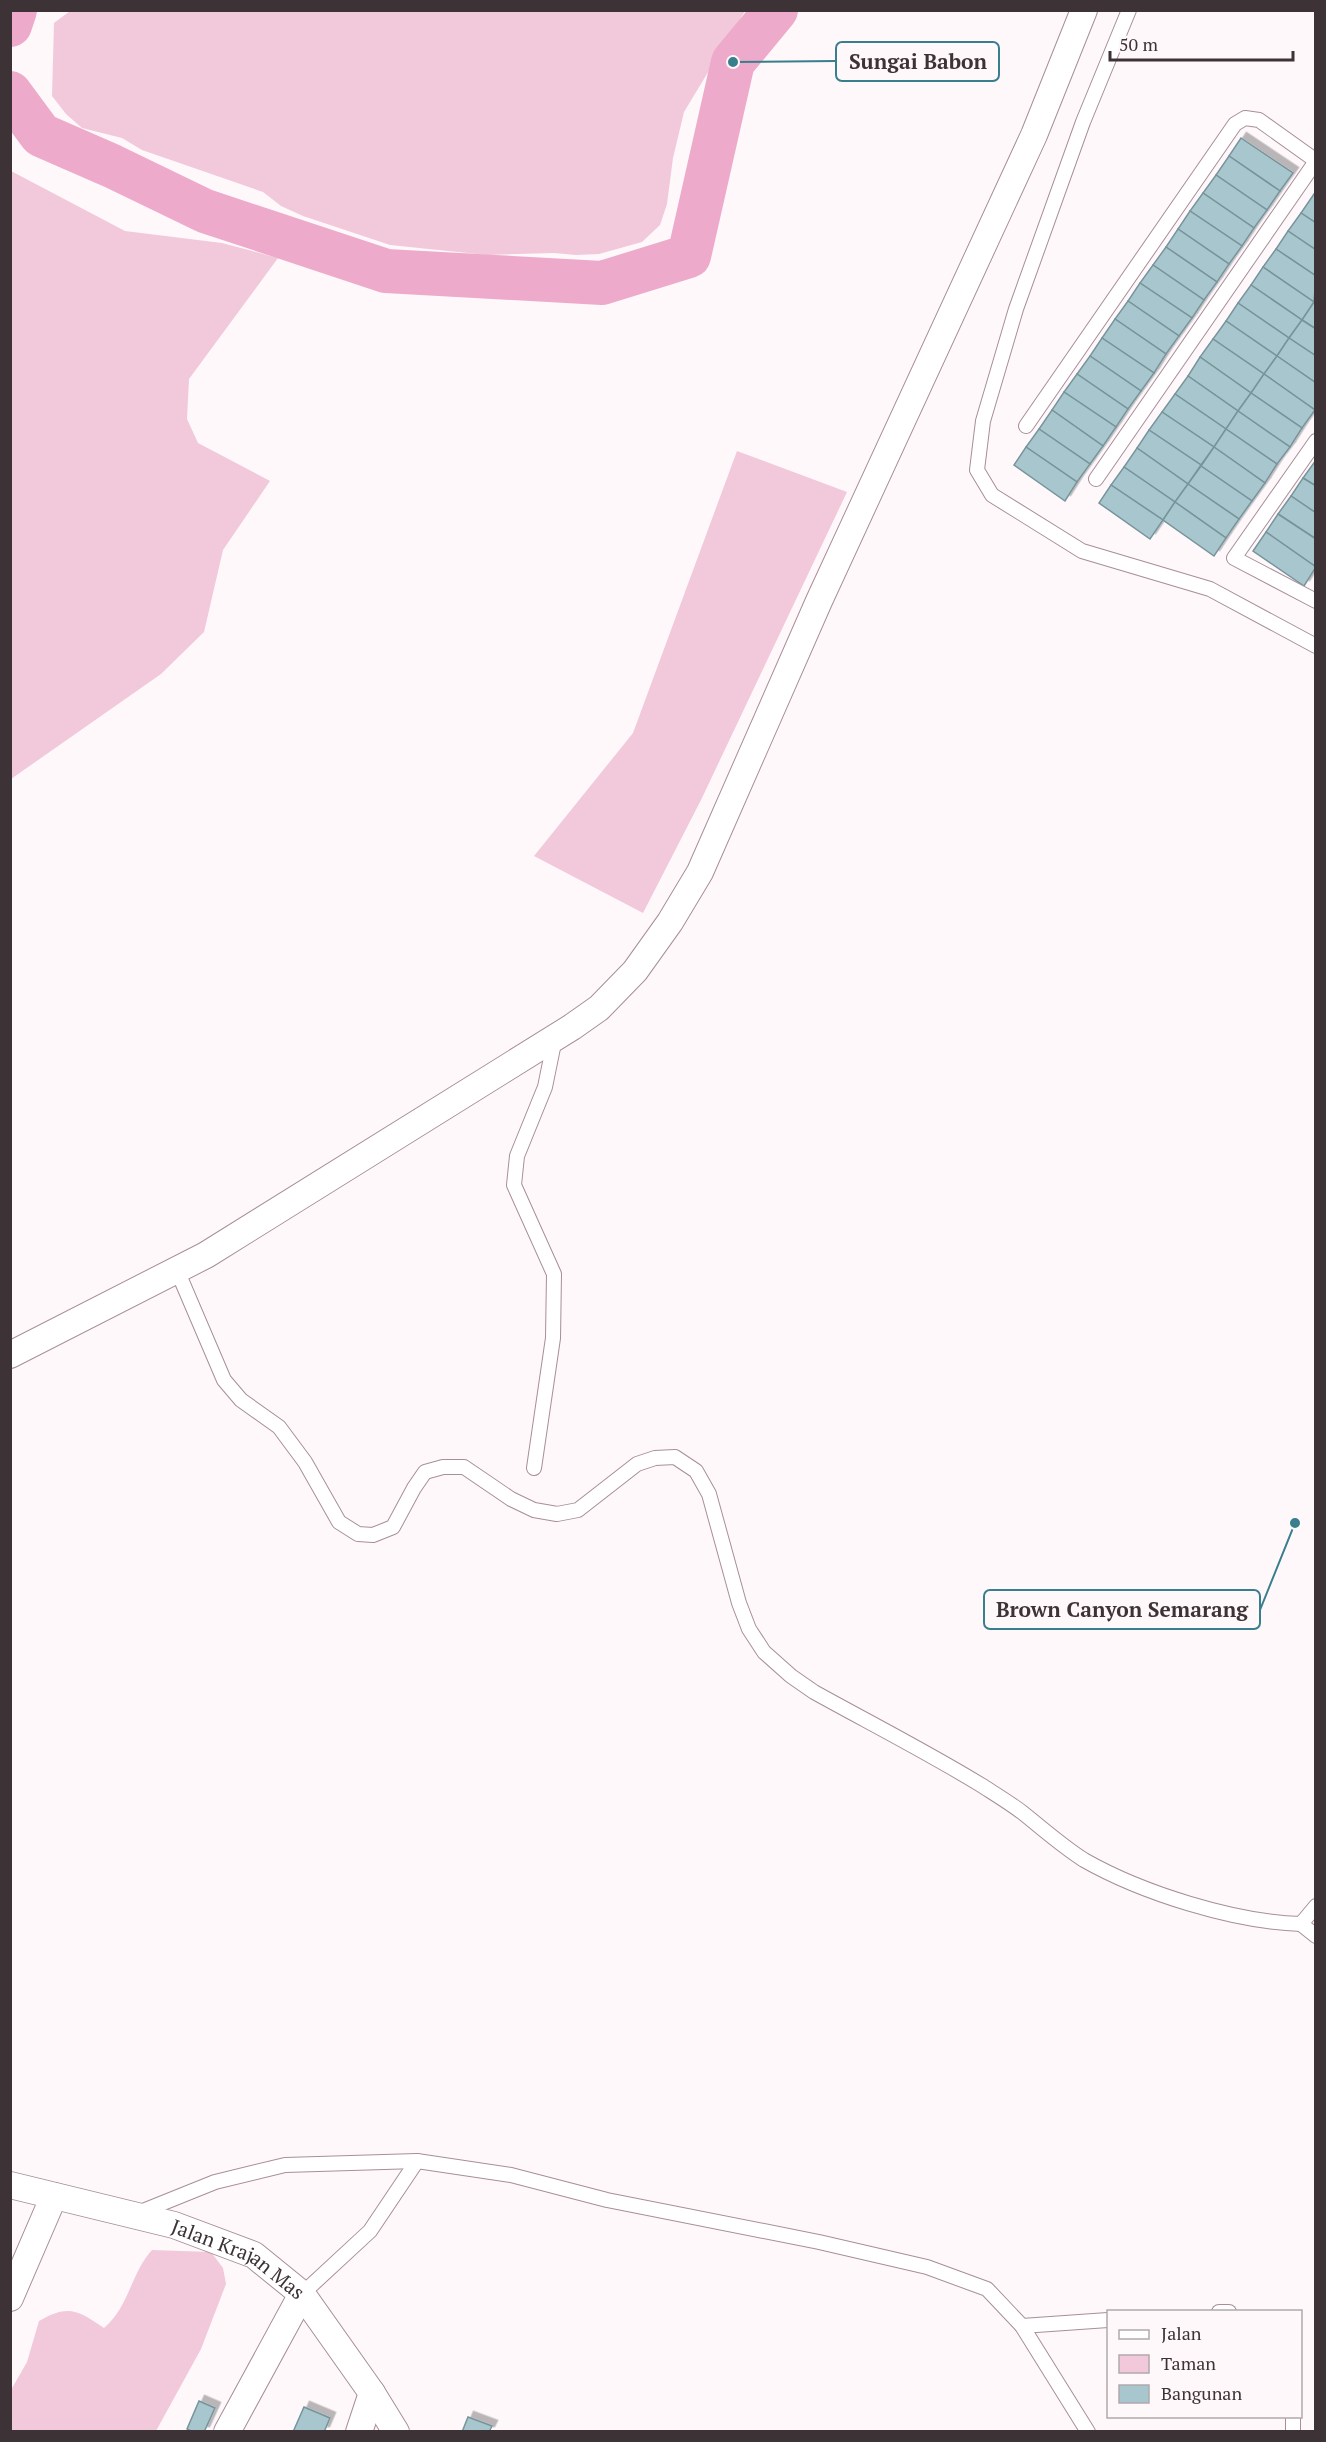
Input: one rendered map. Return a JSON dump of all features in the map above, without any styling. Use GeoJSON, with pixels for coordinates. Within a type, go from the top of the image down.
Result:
{"type":"FeatureCollection","features":[{"type":"Feature","properties":{"kind":"street"},"geometry":{"type":"LineString","coordinates":[[10,1355],[206,1255],[599,1008],[635,971],[670,922],[700,872],[819,601],[1035,135],[1084,10]]}},
{"type":"Feature","properties":{"kind":"street","name":"Jalan Krajan Mas"},"geometry":{"type":"LineString","coordinates":[[10,2185],[174,2225],[254,2255],[302,2294],[372,2393],[396,2432]]}},
{"type":"Feature","properties":{"kind":"street"},"geometry":{"type":"LineString","coordinates":[[10,2298],[54,2196]]}},
{"type":"Feature","properties":{"kind":"street"},"geometry":{"type":"LineString","coordinates":[[227,2432],[302,2294]]}},
{"type":"Feature","properties":{"kind":"street"},"geometry":{"type":"LineString","coordinates":[[359,2432],[372,2393]]}},
{"type":"Feature","properties":{"kind":"lane"},"geometry":{"type":"LineString","coordinates":[[1128,10],[1083,122],[1016,309],[983,421],[977,470],[992,495],[1082,551],[1210,589],[1316,646]]}},
{"type":"Feature","properties":{"kind":"lane"},"geometry":{"type":"LineString","coordinates":[[1026,426],[1234,124],[1245,118],[1258,120],[1315,160],[1096,479]]}},
{"type":"Feature","properties":{"kind":"lane"},"geometry":{"type":"LineString","coordinates":[[1316,441],[1234,558],[1316,601]]}},
{"type":"Feature","properties":{"kind":"lane"},"geometry":{"type":"LineString","coordinates":[[534,1468],[553,1338],[554,1274],[514,1185],[517,1156],[545,1087],[556,1035]]}},
{"type":"Feature","properties":{"kind":"lane"},"geometry":{"type":"LineString","coordinates":[[177,1270],[224,1380],[241,1400],[279,1427],[305,1462],[339,1522],[357,1534],[373,1535],[393,1527],[425,1472],[443,1467],[464,1467],[511,1499],[534,1510],[557,1514],[578,1510],[637,1464],[655,1458],[675,1457],[696,1471],[710,1494],[739,1603],[749,1629],[764,1652],[791,1676],[814,1692],[979,1784],[1022,1812],[1052,1839],[1085,1860],[1171,1897],[1269,1923],[1301,1924],[1316,1936]]}},
{"type":"Feature","properties":{"kind":"lane"},"geometry":{"type":"LineString","coordinates":[[1301,1924],[1316,1906]]}},
{"type":"Feature","properties":{"kind":"lane"},"geometry":{"type":"LineString","coordinates":[[130,2215],[155,2208],[215,2182],[285,2165],[417,2161],[511,2175],[607,2200],[819,2242],[927,2267],[987,2289],[1022,2326],[1088,2432]]}},
{"type":"Feature","properties":{"kind":"lane"},"geometry":{"type":"LineString","coordinates":[[302,2294],[370,2231],[417,2161]]}},
{"type":"Feature","properties":{"kind":"lane"},"geometry":{"type":"LineString","coordinates":[[1022,2326],[1107,2320]]}},
{"type":"Feature","properties":{"kind":"green space"},"geometry":{"type":"Polygon","coordinates":[[[70,11],[745,11],[684,112],[673,158],[667,204],[660,225],[642,242],[599,254],[487,255],[390,245],[303,216],[281,206],[263,192],[142,150],[122,138],[82,128],[66,114],[52,96],[54,23],[70,11]]]}},
{"type":"Feature","properties":{"kind":"green space"},"geometry":{"type":"Polygon","coordinates":[[[11,171],[125,231],[222,243],[278,258],[189,379],[187,419],[198,443],[270,481],[223,550],[204,632],[161,674],[11,779],[11,171]]]}},
{"type":"Feature","properties":{"kind":"green space"},"geometry":{"type":"Polygon","coordinates":[[[737,451],[847,492],[701,800],[643,913],[534,856],[633,733],[737,451]]]}},
{"type":"Feature","properties":{"kind":"green space"},"geometry":{"type":"Polygon","coordinates":[[[152,2250],[211,2252],[223,2268],[226,2284],[201,2349],[156,2431],[14,2432],[11,2429],[11,2390],[27,2362],[39,2321],[58,2312],[73,2311],[104,2328],[119,2310],[139,2269],[152,2250]]]}},
{"type":"Feature","properties":{"kind":"building"},"geometry":{"type":"Polygon","coordinates":[[[1241,138],[1293,173],[1280,191],[1229,156],[1241,138]]]}},
{"type":"Feature","properties":{"kind":"building"},"geometry":{"type":"Polygon","coordinates":[[[1229,156],[1280,191],[1267,210],[1216,175],[1229,156]]]}},
{"type":"Feature","properties":{"kind":"building"},"geometry":{"type":"Polygon","coordinates":[[[1216,175],[1267,210],[1254,228],[1203,193],[1216,175]]]}},
{"type":"Feature","properties":{"kind":"building"},"geometry":{"type":"Polygon","coordinates":[[[1203,193],[1254,228],[1242,246],[1190,211],[1203,193]]]}},
{"type":"Feature","properties":{"kind":"building"},"geometry":{"type":"Polygon","coordinates":[[[1314,194],[1316,195],[1316,223],[1301,213],[1314,194]]]}},
{"type":"Feature","properties":{"kind":"building"},"geometry":{"type":"Polygon","coordinates":[[[1190,211],[1242,246],[1229,264],[1178,229],[1190,211]]]}},
{"type":"Feature","properties":{"kind":"building"},"geometry":{"type":"Polygon","coordinates":[[[1301,213],[1316,223],[1316,250],[1288,231],[1301,213]]]}},
{"type":"Feature","properties":{"kind":"building"},"geometry":{"type":"Polygon","coordinates":[[[1178,229],[1229,264],[1217,282],[1166,247],[1178,229]]]}},
{"type":"Feature","properties":{"kind":"building"},"geometry":{"type":"Polygon","coordinates":[[[1288,231],[1316,250],[1316,276],[1276,249],[1288,231]]]}},
{"type":"Feature","properties":{"kind":"building"},"geometry":{"type":"Polygon","coordinates":[[[1166,247],[1217,282],[1204,300],[1153,265],[1166,247]]]}},
{"type":"Feature","properties":{"kind":"building"},"geometry":{"type":"Polygon","coordinates":[[[1276,249],[1316,276],[1314,302],[1263,267],[1276,249]]]}},
{"type":"Feature","properties":{"kind":"building"},"geometry":{"type":"Polygon","coordinates":[[[1153,265],[1204,300],[1192,318],[1140,283],[1153,265]]]}},
{"type":"Feature","properties":{"kind":"building"},"geometry":{"type":"Polygon","coordinates":[[[1263,267],[1314,302],[1302,320],[1251,285],[1263,267]]]}},
{"type":"Feature","properties":{"kind":"building"},"geometry":{"type":"Polygon","coordinates":[[[1140,283],[1192,318],[1179,336],[1128,301],[1140,283]]]}},
{"type":"Feature","properties":{"kind":"building"},"geometry":{"type":"Polygon","coordinates":[[[1251,285],[1302,320],[1289,338],[1238,303],[1251,285]]]}},
{"type":"Feature","properties":{"kind":"building"},"geometry":{"type":"Polygon","coordinates":[[[1128,301],[1179,336],[1166,354],[1115,319],[1128,301]]]}},
{"type":"Feature","properties":{"kind":"building"},"geometry":{"type":"Polygon","coordinates":[[[1314,302],[1316,303],[1316,329],[1302,320],[1314,302]]]}},
{"type":"Feature","properties":{"kind":"building"},"geometry":{"type":"Polygon","coordinates":[[[1238,303],[1289,338],[1277,356],[1226,321],[1238,303]]]}},
{"type":"Feature","properties":{"kind":"building"},"geometry":{"type":"Polygon","coordinates":[[[1115,319],[1166,354],[1154,373],[1102,338],[1115,319]]]}},
{"type":"Feature","properties":{"kind":"building"},"geometry":{"type":"Polygon","coordinates":[[[1302,320],[1316,329],[1316,356],[1289,338],[1302,320]]]}},
{"type":"Feature","properties":{"kind":"building"},"geometry":{"type":"Polygon","coordinates":[[[1226,321],[1277,356],[1264,374],[1213,339],[1226,321]]]}},
{"type":"Feature","properties":{"kind":"building"},"geometry":{"type":"Polygon","coordinates":[[[1102,338],[1154,373],[1141,391],[1090,356],[1102,338]]]}},
{"type":"Feature","properties":{"kind":"building"},"geometry":{"type":"Polygon","coordinates":[[[1289,338],[1316,356],[1316,383],[1277,356],[1289,338]]]}},
{"type":"Feature","properties":{"kind":"building"},"geometry":{"type":"Polygon","coordinates":[[[1213,339],[1264,374],[1251,393],[1200,357],[1213,339]]]}},
{"type":"Feature","properties":{"kind":"building"},"geometry":{"type":"Polygon","coordinates":[[[1090,356],[1141,391],[1128,409],[1077,374],[1090,356]]]}},
{"type":"Feature","properties":{"kind":"building"},"geometry":{"type":"Polygon","coordinates":[[[1277,356],[1316,383],[1315,410],[1264,374],[1277,356]]]}},
{"type":"Feature","properties":{"kind":"building"},"geometry":{"type":"Polygon","coordinates":[[[1200,357],[1251,393],[1238,411],[1188,376],[1200,357]]]}},
{"type":"Feature","properties":{"kind":"building"},"geometry":{"type":"Polygon","coordinates":[[[1077,374],[1128,409],[1116,427],[1064,392],[1077,374]]]}},
{"type":"Feature","properties":{"kind":"building"},"geometry":{"type":"Polygon","coordinates":[[[1264,374],[1315,410],[1302,428],[1251,393],[1264,374]]]}},
{"type":"Feature","properties":{"kind":"building"},"geometry":{"type":"Polygon","coordinates":[[[1188,376],[1238,411],[1226,429],[1175,394],[1188,376]]]}},
{"type":"Feature","properties":{"kind":"building"},"geometry":{"type":"Polygon","coordinates":[[[1064,392],[1116,427],[1103,446],[1052,410],[1064,392]]]}},
{"type":"Feature","properties":{"kind":"building"},"geometry":{"type":"Polygon","coordinates":[[[1251,393],[1302,428],[1290,447],[1238,411],[1251,393]]]}},
{"type":"Feature","properties":{"kind":"building"},"geometry":{"type":"Polygon","coordinates":[[[1175,394],[1226,429],[1214,447],[1162,412],[1175,394]]]}},
{"type":"Feature","properties":{"kind":"building"},"geometry":{"type":"Polygon","coordinates":[[[1052,410],[1103,446],[1090,464],[1039,429],[1052,410]]]}},
{"type":"Feature","properties":{"kind":"building"},"geometry":{"type":"Polygon","coordinates":[[[1238,411],[1290,447],[1277,464],[1226,429],[1238,411]]]}},
{"type":"Feature","properties":{"kind":"building"},"geometry":{"type":"Polygon","coordinates":[[[1162,412],[1214,447],[1201,465],[1149,430],[1162,412]]]}},
{"type":"Feature","properties":{"kind":"building"},"geometry":{"type":"Polygon","coordinates":[[[1039,429],[1090,464],[1077,482],[1026,447],[1039,429]]]}},
{"type":"Feature","properties":{"kind":"building"},"geometry":{"type":"Polygon","coordinates":[[[1226,429],[1277,464],[1265,483],[1214,447],[1226,429]]]}},
{"type":"Feature","properties":{"kind":"building"},"geometry":{"type":"Polygon","coordinates":[[[1149,430],[1201,465],[1188,484],[1137,448],[1149,430]]]}},
{"type":"Feature","properties":{"kind":"building"},"geometry":{"type":"Polygon","coordinates":[[[1026,447],[1077,482],[1065,501],[1014,465],[1026,447]]]}},
{"type":"Feature","properties":{"kind":"building"},"geometry":{"type":"Polygon","coordinates":[[[1214,447],[1265,483],[1252,501],[1201,466],[1214,447]]]}},
{"type":"Feature","properties":{"kind":"building"},"geometry":{"type":"Polygon","coordinates":[[[1137,448],[1188,484],[1175,502],[1124,467],[1137,448]]]}},
{"type":"Feature","properties":{"kind":"building"},"geometry":{"type":"Polygon","coordinates":[[[1316,460],[1316,486],[1303,478],[1316,460]]]}},
{"type":"Feature","properties":{"kind":"building"},"geometry":{"type":"Polygon","coordinates":[[[1201,466],[1252,501],[1239,519],[1188,484],[1201,466]]]}},
{"type":"Feature","properties":{"kind":"building"},"geometry":{"type":"Polygon","coordinates":[[[1124,467],[1175,502],[1163,520],[1111,485],[1124,467]]]}},
{"type":"Feature","properties":{"kind":"building"},"geometry":{"type":"Polygon","coordinates":[[[1303,478],[1316,486],[1316,513],[1291,496],[1303,478]]]}},
{"type":"Feature","properties":{"kind":"building"},"geometry":{"type":"Polygon","coordinates":[[[1188,484],[1239,519],[1226,538],[1175,502],[1188,484]]]}},
{"type":"Feature","properties":{"kind":"building"},"geometry":{"type":"Polygon","coordinates":[[[1111,485],[1163,520],[1150,539],[1099,503],[1111,485]]]}},
{"type":"Feature","properties":{"kind":"building"},"geometry":{"type":"Polygon","coordinates":[[[1291,496],[1316,513],[1316,539],[1278,514],[1291,496]]]}},
{"type":"Feature","properties":{"kind":"building"},"geometry":{"type":"Polygon","coordinates":[[[1175,502],[1226,538],[1214,556],[1163,520],[1175,502]]]}},
{"type":"Feature","properties":{"kind":"building"},"geometry":{"type":"Polygon","coordinates":[[[1278,514],[1316,539],[1316,567],[1266,532],[1278,514]]]}},
{"type":"Feature","properties":{"kind":"building"},"geometry":{"type":"Polygon","coordinates":[[[1266,532],[1316,567],[1304,586],[1253,551],[1266,532]]]}},
{"type":"Feature","properties":{"kind":"building"},"geometry":{"type":"Polygon","coordinates":[[[199,2401],[215,2408],[204,2432],[193,2432],[187,2429],[199,2401]]]}},
{"type":"Feature","properties":{"kind":"building"},"geometry":{"type":"Polygon","coordinates":[[[304,2407],[330,2418],[324,2432],[293,2432],[304,2407]]]}},
{"type":"Feature","properties":{"kind":"building"},"geometry":{"type":"Polygon","coordinates":[[[468,2417],[492,2426],[489,2432],[462,2432],[468,2417]]]}},
{"type":"Feature","properties":{"kind":"waterway"},"geometry":{"type":"LineString","coordinates":[[10,25],[15,10]]}},
{"type":"Feature","properties":{"kind":"waterway"},"geometry":{"type":"LineString","coordinates":[[10,93],[41,135],[205,211],[386,271],[602,283],[689,256],[733,62],[776,10]]}},
{"type":"Feature","properties":{"kind":"place","name":"Sungai Babon"},"geometry":{"type":"Point","coordinates":[733,62]}},
{"type":"Feature","properties":{"kind":"place","name":"Brown Canyon Semarang"},"geometry":{"type":"Point","coordinates":[1295,1523]}}]}
